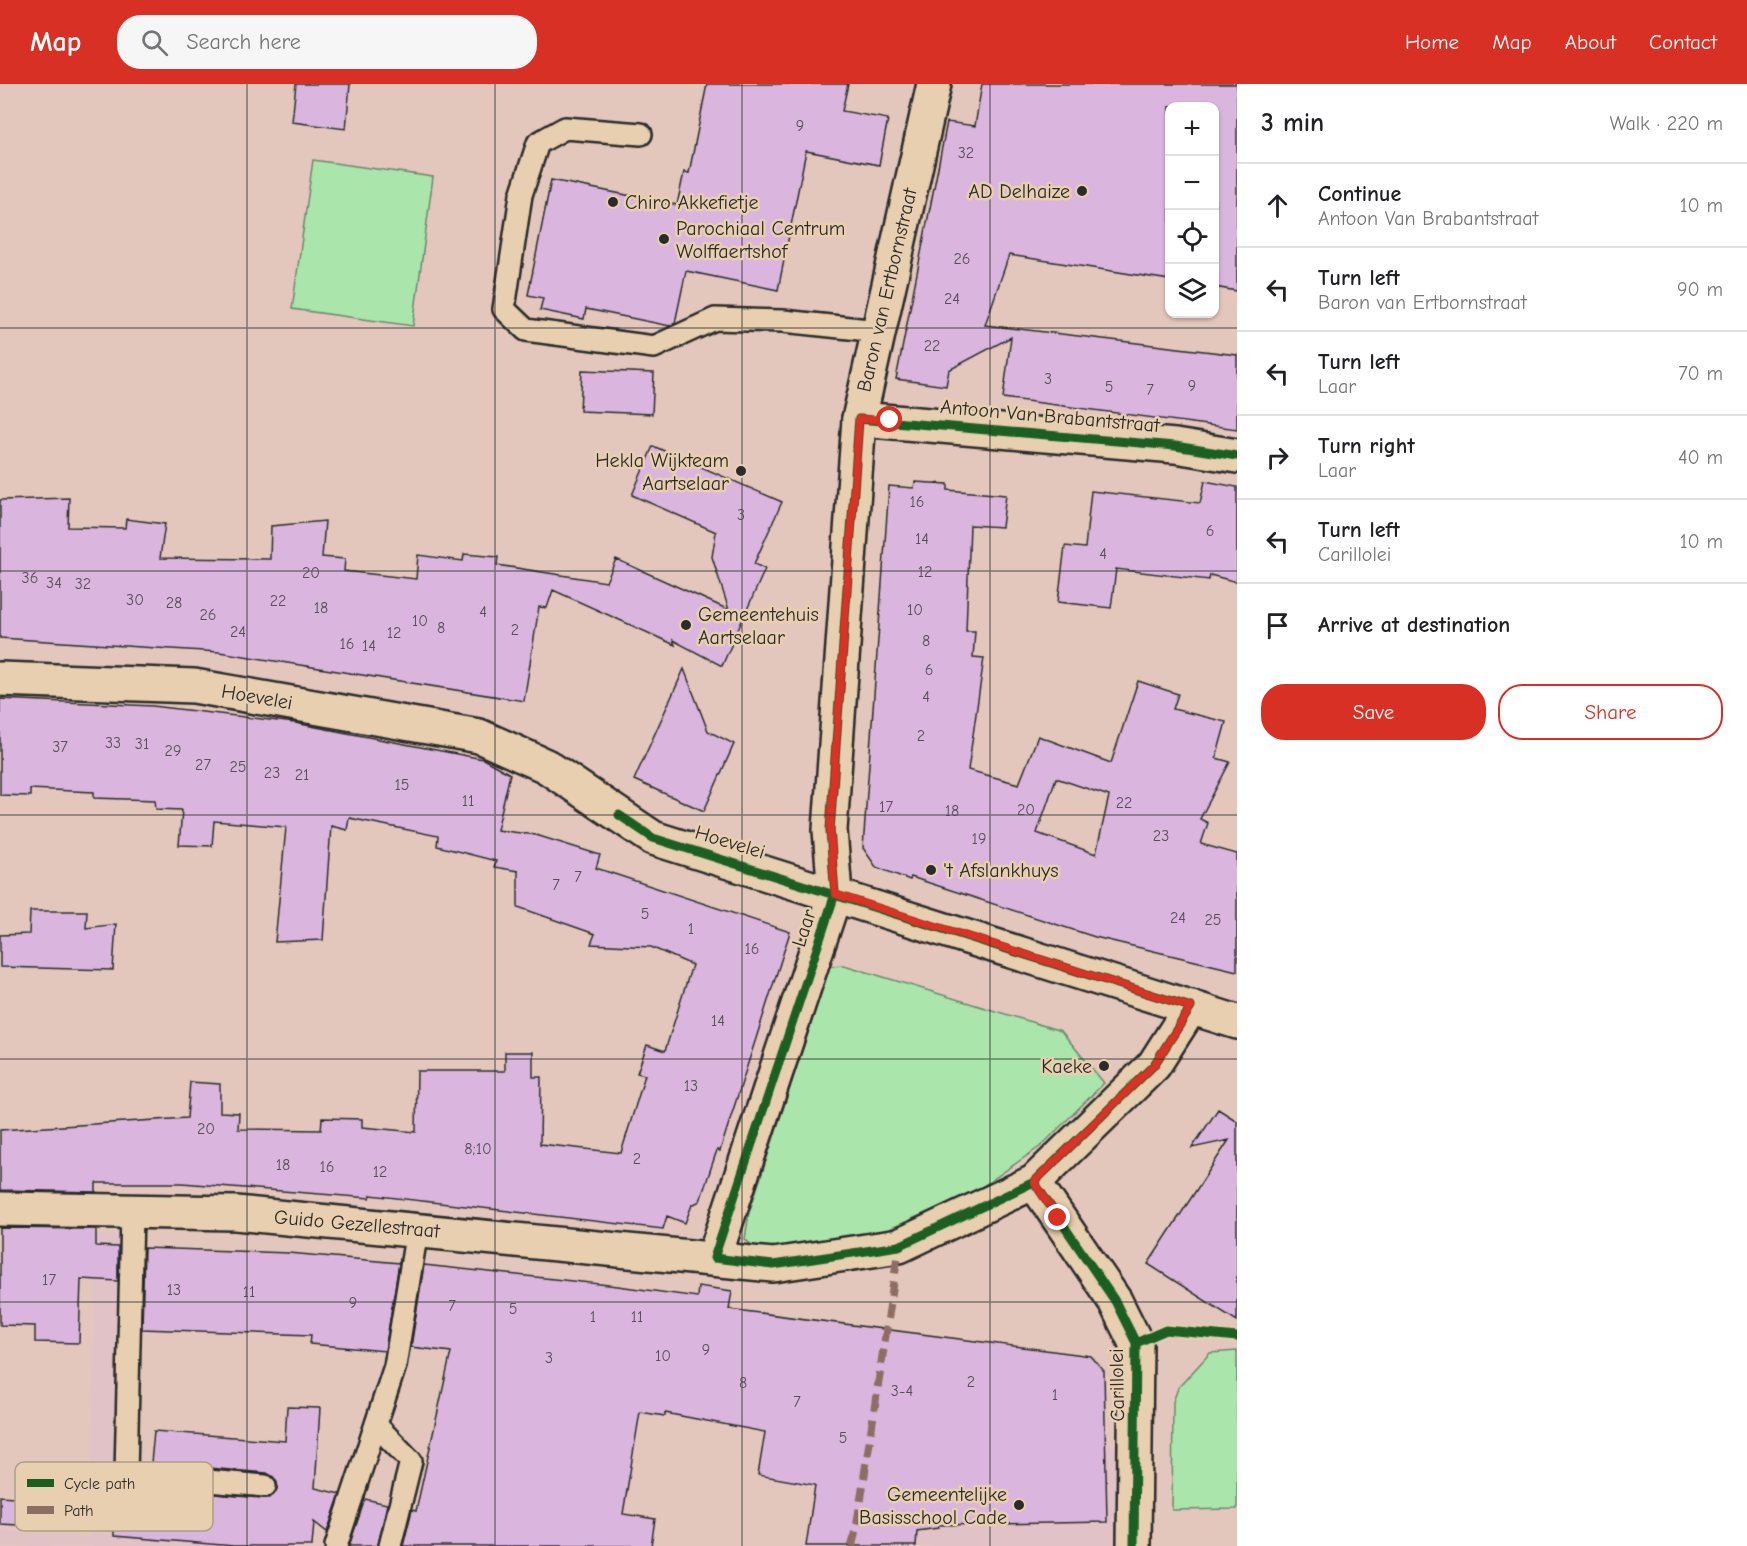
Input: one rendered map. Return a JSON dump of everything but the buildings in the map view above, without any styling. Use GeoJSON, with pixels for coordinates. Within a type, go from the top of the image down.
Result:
{"type":"FeatureCollection","features":[{"type":"Feature","properties":{"kind":"street","name":"Baron van Ertbornstraat"},"geometry":{"type":"LineString","coordinates":[[835,894],[830,830],[859,419],[934,84]]}},
{"type":"Feature","properties":{"kind":"street","name":"Antoon Van Brabantstraat"},"geometry":{"type":"LineString","coordinates":[[859,419],[1174,446],[1237,456]]}},
{"type":"Feature","properties":{"kind":"street","name":"Hoevelei"},"geometry":{"type":"LineString","coordinates":[[0,679],[194,686],[479,736],[546,766],[653,838],[835,894]]}},
{"type":"Feature","properties":{"kind":"street","name":"Laar"},"geometry":{"type":"LineString","coordinates":[[714,1258],[835,894],[1237,1022]]}},
{"type":"Feature","properties":{"kind":"street"},"geometry":{"type":"LineString","coordinates":[[714,1258],[773,1265],[899,1246],[1034,1182],[1154,1065],[1191,1007]]}},
{"type":"Feature","properties":{"kind":"street","name":"Carillolei"},"geometry":{"type":"LineString","coordinates":[[1034,1182],[1115,1301],[1136,1343],[1134,1546]]}},
{"type":"Feature","properties":{"kind":"street","name":"Guido Gezellestraat"},"geometry":{"type":"LineString","coordinates":[[0,1209],[236,1213],[714,1258]]}},
{"type":"Feature","properties":{"kind":"lane"},"geometry":{"type":"LineString","coordinates":[[641,134],[565,128],[538,143],[521,195],[504,309],[526,330],[654,347],[715,319],[783,321],[878,331]]}},
{"type":"Feature","properties":{"kind":"lane"},"geometry":{"type":"LineString","coordinates":[[126,1462],[132,1212]]}},
{"type":"Feature","properties":{"kind":"lane"},"geometry":{"type":"LineString","coordinates":[[336,1546],[395,1366],[417,1230]]}},
{"type":"Feature","properties":{"kind":"lane"},"geometry":{"type":"LineString","coordinates":[[376,1425],[411,1461],[390,1546]]}},
{"type":"Feature","properties":{"kind":"lane"},"geometry":{"type":"LineString","coordinates":[[213,1482],[265,1486]]}},
{"type":"Feature","properties":{"kind":"shaded area"},"geometry":{"type":"Polygon","coordinates":[[[96,1235],[121,1236],[118,1257],[115,1462],[92,1462],[96,1235]]]}},
{"type":"Feature","properties":{"kind":"shaded area","name":"Gemeentelijke Basisschool Cade"},"geometry":{"type":"Polygon","coordinates":[[[1118,1444],[1120,1546],[915,1546],[924,1464],[1036,1449],[1118,1444]]]}},
{"type":"Feature","properties":{"kind":"shaded area"},"geometry":{"type":"Polygon","coordinates":[[[0,1531],[91,1538],[91,1531],[114,1531],[114,1536],[234,1546],[0,1546],[0,1531]]]}},
{"type":"Feature","properties":{"kind":"green space"},"geometry":{"type":"Polygon","coordinates":[[[313,160],[433,177],[413,326],[292,309],[313,160]]]}},
{"type":"Feature","properties":{"kind":"green space"},"geometry":{"type":"Polygon","coordinates":[[[844,965],[1061,1031],[1104,1083],[1041,1146],[976,1191],[887,1230],[799,1248],[758,1251],[745,1239],[749,1213],[830,966],[844,965]]]}},
{"type":"Feature","properties":{"kind":"green space"},"geometry":{"type":"Polygon","coordinates":[[[1237,1351],[1237,1509],[1172,1510],[1173,1402],[1178,1388],[1210,1353],[1237,1351]]]}},
{"type":"Feature","properties":{"kind":"marked path"},"geometry":{"type":"LineString","coordinates":[[852,1546],[899,1246]]}},
{"type":"Feature","properties":{"kind":"cycle path"},"geometry":{"type":"LineString","coordinates":[[619,815],[653,838],[1191,1007],[1154,1065],[1034,1182],[899,1246],[773,1265],[714,1258],[835,894],[830,830],[859,419],[1175,446],[1237,456]]}},
{"type":"Feature","properties":{"kind":"cycle path"},"geometry":{"type":"LineString","coordinates":[[1034,1182],[1115,1301],[1136,1343],[1134,1546]]}},
{"type":"Feature","properties":{"kind":"cycle path"},"geometry":{"type":"LineString","coordinates":[[1136,1343],[1166,1330],[1237,1337]]}},
{"type":"Feature","properties":{"kind":"place","name":"AD Delhaize"},"geometry":{"type":"Point","coordinates":[1082,191]}},
{"type":"Feature","properties":{"kind":"place","name":"Chiro Akkefietje"},"geometry":{"type":"Point","coordinates":[613,202]}},
{"type":"Feature","properties":{"kind":"place","name":"Parochiaal Centrum Wolffaertshof"},"geometry":{"type":"Point","coordinates":[664,239]}},
{"type":"Feature","properties":{"kind":"place","name":"Hekla Wijkteam Aartselaar"},"geometry":{"type":"Point","coordinates":[741,471]}},
{"type":"Feature","properties":{"kind":"place","name":"Gemeentehuis Aartselaar"},"geometry":{"type":"Point","coordinates":[686,625]}},
{"type":"Feature","properties":{"kind":"place","name":"'t Afslankhuys"},"geometry":{"type":"Point","coordinates":[931,870]}},
{"type":"Feature","properties":{"kind":"place","name":"Kaeke"},"geometry":{"type":"Point","coordinates":[1104,1066]}},
{"type":"Feature","properties":{"kind":"place","name":"Gemeentelijke Basisschool Cade"},"geometry":{"type":"Point","coordinates":[1019,1505]}},
{"type":"Feature","properties":{"kind":"route"},"geometry":{"type":"LineString","coordinates":[[890,420],[859,419],[830,830],[835,894],[1191,1007],[1154,1065],[1034,1182],[1058,1218]]}}]}
